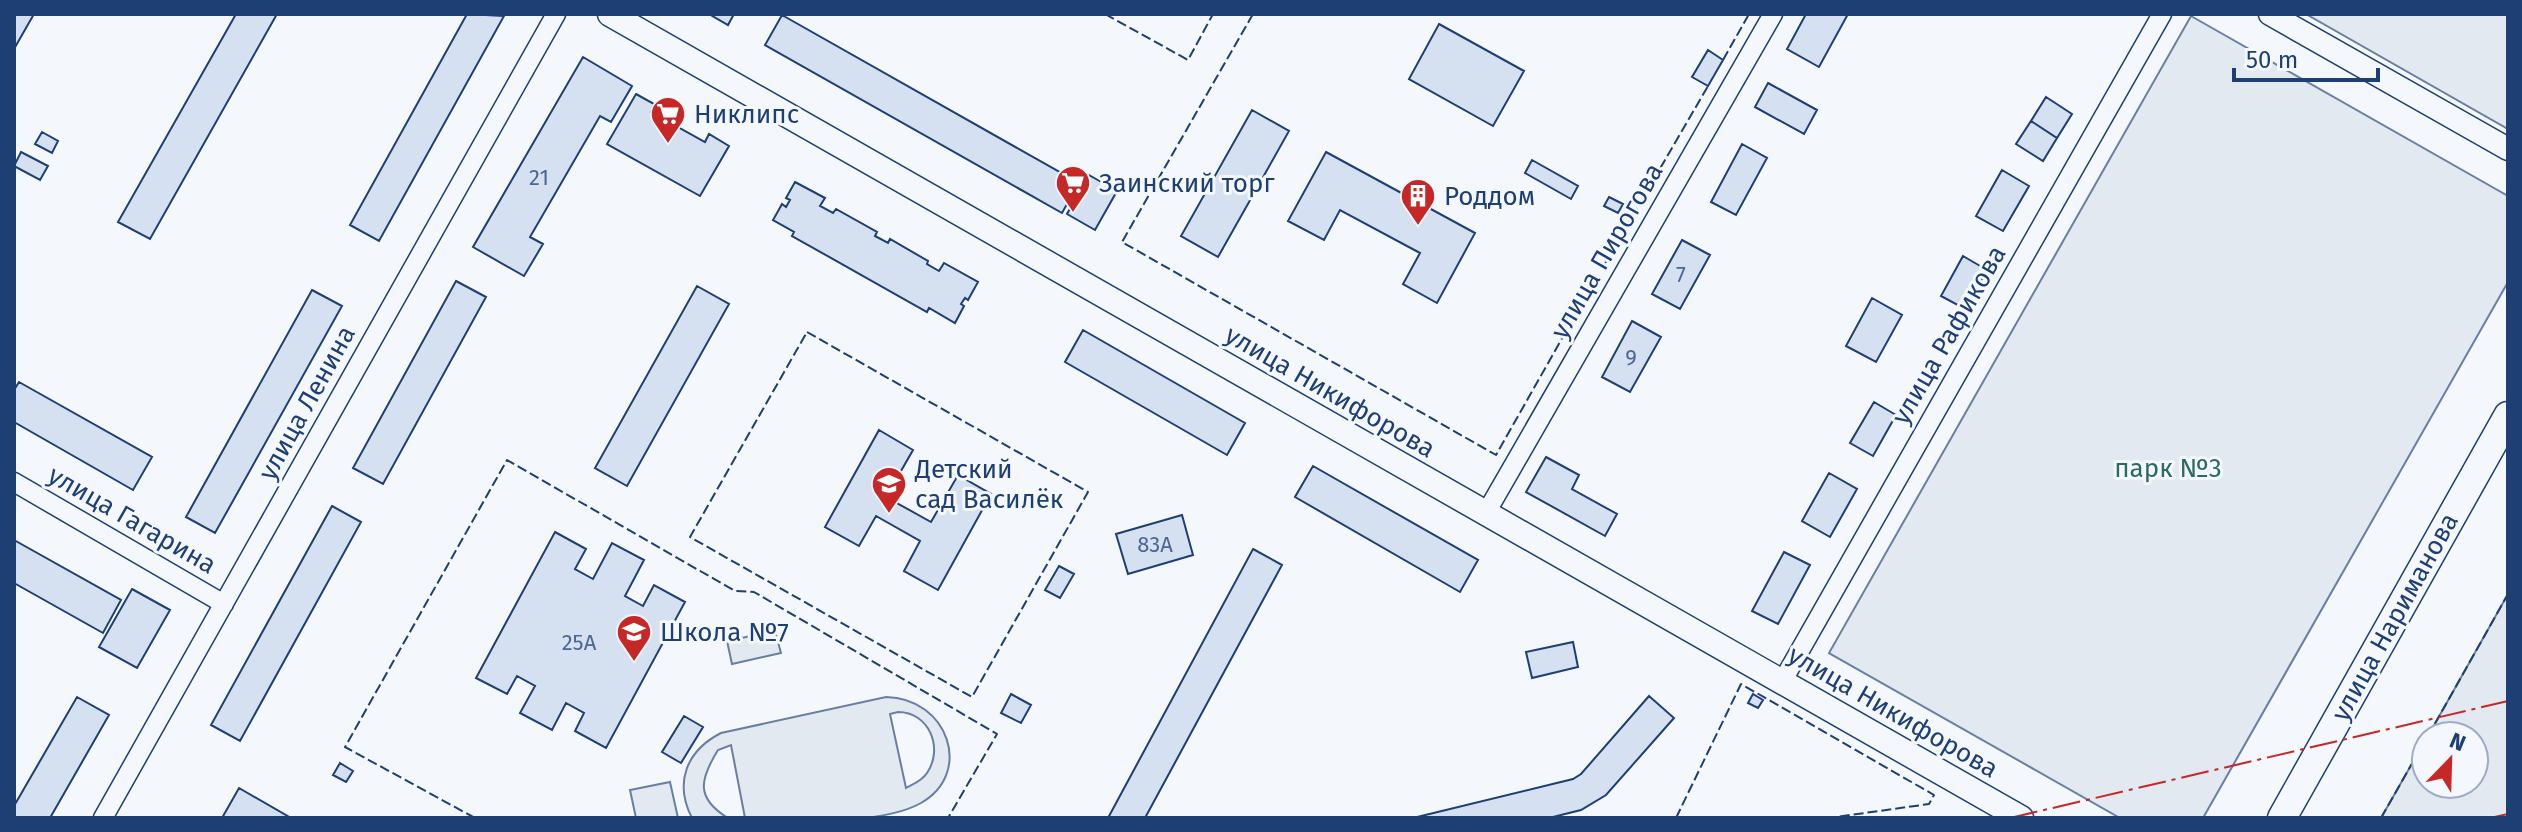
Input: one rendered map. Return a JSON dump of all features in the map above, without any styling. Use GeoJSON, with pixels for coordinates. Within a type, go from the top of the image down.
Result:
{"type":"FeatureCollection","features":[{"type":"Feature","properties":{"kind":"main road","name":"улица Никифорова"},"geometry":{"type":"LineString","coordinates":[[610,14],[2021,818]]}},
{"type":"Feature","properties":{"kind":"main road","name":"улица Нариманова"},"geometry":{"type":"LineString","coordinates":[[2282,818],[2508,416]]}},
{"type":"Feature","properties":{"kind":"street","name":"улица Ленина"},"geometry":{"type":"LineString","coordinates":[[103,818],[556,14]]}},
{"type":"Feature","properties":{"kind":"street","name":"улица Пирогова"},"geometry":{"type":"LineString","coordinates":[[1486,513],[1773,14]]}},
{"type":"Feature","properties":{"kind":"street","name":"улица Рафикова"},"geometry":{"type":"LineString","coordinates":[[1782,682],[2162,14]]}},
{"type":"Feature","properties":{"kind":"street"},"geometry":{"type":"LineString","coordinates":[[2270,14],[2508,149]]}},
{"type":"Feature","properties":{"kind":"street","name":"улица Гагарина"},"geometry":{"type":"LineString","coordinates":[[14,482],[224,604]]}},
{"type":"Feature","properties":{"kind":"green space"},"geometry":{"type":"Polygon","coordinates":[[[2306,14],[2508,14],[2508,129],[2306,14]]]}},
{"type":"Feature","properties":{"kind":"green space","name":"парк №3"},"geometry":{"type":"Polygon","coordinates":[[[2191,16],[2508,196],[2508,282],[2203,818],[2120,818],[1829,653],[2191,16]]]}},
{"type":"Feature","properties":{"kind":"green space"},"geometry":{"type":"Polygon","coordinates":[[[2508,594],[2508,818],[2381,818],[2410,767],[2410,800],[2490,800],[2490,720],[2437,720],[2508,594]]]}},
{"type":"Feature","properties":{"kind":"green space"},"geometry":{"type":"Polygon","coordinates":[[[775,631],[781,653],[732,664],[727,641],[775,631]]]}},
{"type":"Feature","properties":{"kind":"green space"},"geometry":{"type":"Polygon","coordinates":[[[886,697],[907,701],[925,710],[938,723],[947,739],[950,757],[947,774],[937,790],[921,803],[903,811],[835,820],[745,818],[731,745],[718,750],[707,770],[704,787],[710,803],[728,818],[692,818],[684,792],[687,769],[699,749],[721,733],[886,697]],[[890,714],[906,788],[925,776],[934,753],[925,725],[909,714],[890,714]]]}},
{"type":"Feature","properties":{"kind":"green space"},"geometry":{"type":"Polygon","coordinates":[[[670,782],[678,818],[636,818],[630,790],[670,782]]]}},
{"type":"Feature","properties":{"kind":"building"},"geometry":{"type":"Polygon","coordinates":[[[14,14],[34,14],[14,49],[14,14]]]}},
{"type":"Feature","properties":{"kind":"building"},"geometry":{"type":"Polygon","coordinates":[[[236,14],[277,14],[150,239],[118,222],[236,14]]]}},
{"type":"Feature","properties":{"kind":"building"},"geometry":{"type":"Polygon","coordinates":[[[467,14],[504,16],[379,241],[350,225],[467,14]]]}},
{"type":"Feature","properties":{"kind":"building"},"geometry":{"type":"Polygon","coordinates":[[[709,14],[734,14],[728,25],[709,14]]]}},
{"type":"Feature","properties":{"kind":"building"},"geometry":{"type":"Polygon","coordinates":[[[1806,14],[1848,14],[1819,67],[1787,49],[1806,14]]]}},
{"type":"Feature","properties":{"kind":"building"},"geometry":{"type":"Polygon","coordinates":[[[782,15],[1079,183],[1062,213],[765,45],[782,15]]]}},
{"type":"Feature","properties":{"kind":"building"},"geometry":{"type":"Polygon","coordinates":[[[1439,24],[1524,71],[1493,126],[1409,79],[1439,24]]]}},
{"type":"Feature","properties":{"kind":"building"},"geometry":{"type":"Polygon","coordinates":[[[1708,50],[1723,60],[1708,86],[1692,77],[1708,50]]]}},
{"type":"Feature","properties":{"kind":"building"},"geometry":{"type":"Polygon","coordinates":[[[583,57],[632,86],[611,122],[600,116],[530,237],[543,244],[524,276],[473,247],[583,57]]]}},
{"type":"Feature","properties":{"kind":"building"},"geometry":{"type":"Polygon","coordinates":[[[1768,83],[1817,110],[1804,134],[1755,107],[1768,83]]]}},
{"type":"Feature","properties":{"kind":"building","name":"Никлипс"},"geometry":{"type":"Polygon","coordinates":[[[636,94],[656,105],[651,112],[705,142],[709,134],[729,146],[700,196],[607,144],[636,94]]]}},
{"type":"Feature","properties":{"kind":"building"},"geometry":{"type":"Polygon","coordinates":[[[2046,97],[2072,114],[2057,138],[2031,121],[2046,97]]]}},
{"type":"Feature","properties":{"kind":"building"},"geometry":{"type":"Polygon","coordinates":[[[1252,110],[1289,131],[1218,257],[1181,236],[1252,110]]]}},
{"type":"Feature","properties":{"kind":"building"},"geometry":{"type":"Polygon","coordinates":[[[2031,121],[2057,138],[2043,161],[2016,144],[2031,121]]]}},
{"type":"Feature","properties":{"kind":"building"},"geometry":{"type":"Polygon","coordinates":[[[42,132],[58,141],[52,153],[35,144],[42,132]]]}},
{"type":"Feature","properties":{"kind":"building"},"geometry":{"type":"Polygon","coordinates":[[[1742,144],[1767,158],[1736,215],[1711,202],[1742,144]]]}},
{"type":"Feature","properties":{"kind":"building"},"geometry":{"type":"Polygon","coordinates":[[[21,152],[48,166],[40,180],[14,166],[21,152]]]}},
{"type":"Feature","properties":{"kind":"building","name":"Роддом"},"geometry":{"type":"Polygon","coordinates":[[[1326,152],[1475,233],[1437,303],[1403,284],[1420,253],[1340,210],[1324,240],[1288,221],[1326,152]]]}},
{"type":"Feature","properties":{"kind":"building"},"geometry":{"type":"Polygon","coordinates":[[[1532,160],[1578,186],[1571,199],[1525,173],[1532,160]]]}},
{"type":"Feature","properties":{"kind":"building"},"geometry":{"type":"Polygon","coordinates":[[[2002,170],[2029,186],[2003,231],[1976,216],[2002,170]]]}},
{"type":"Feature","properties":{"kind":"building"},"geometry":{"type":"Polygon","coordinates":[[[1089,175],[1117,191],[1095,230],[1067,214],[1089,175]]]}},
{"type":"Feature","properties":{"kind":"building"},"geometry":{"type":"Polygon","coordinates":[[[795,182],[825,198],[820,206],[833,213],[836,209],[877,232],[875,236],[888,243],[890,239],[939,271],[944,263],[978,282],[968,300],[965,298],[961,304],[964,306],[955,323],[929,308],[927,312],[792,236],[794,232],[773,220],[782,204],[786,207],[790,200],[786,198],[795,182]]]}},
{"type":"Feature","properties":{"kind":"building"},"geometry":{"type":"Polygon","coordinates":[[[1609,197],[1623,204],[1618,213],[1604,206],[1609,197]]]}},
{"type":"Feature","properties":{"kind":"building"},"geometry":{"type":"Polygon","coordinates":[[[1682,240],[1710,255],[1680,309],[1652,294],[1682,240]]]}},
{"type":"Feature","properties":{"kind":"building"},"geometry":{"type":"Polygon","coordinates":[[[1963,256],[1987,270],[1965,309],[1941,296],[1963,256]]]}},
{"type":"Feature","properties":{"kind":"building"},"geometry":{"type":"Polygon","coordinates":[[[456,281],[486,297],[383,484],[353,468],[456,281]]]}},
{"type":"Feature","properties":{"kind":"building"},"geometry":{"type":"Polygon","coordinates":[[[697,286],[729,304],[627,486],[595,468],[697,286]]]}},
{"type":"Feature","properties":{"kind":"building"},"geometry":{"type":"Polygon","coordinates":[[[312,290],[342,306],[215,533],[186,517],[312,290]]]}},
{"type":"Feature","properties":{"kind":"building"},"geometry":{"type":"Polygon","coordinates":[[[1872,298],[1902,315],[1876,362],[1846,346],[1872,298]]]}},
{"type":"Feature","properties":{"kind":"building"},"geometry":{"type":"Polygon","coordinates":[[[1632,321],[1661,337],[1630,392],[1602,377],[1632,321]]]}},
{"type":"Feature","properties":{"kind":"building"},"geometry":{"type":"Polygon","coordinates":[[[1083,330],[1245,423],[1227,455],[1065,362],[1083,330]]]}},
{"type":"Feature","properties":{"kind":"building"},"geometry":{"type":"Polygon","coordinates":[[[19,382],[152,457],[133,490],[14,422],[14,390],[19,382]]]}},
{"type":"Feature","properties":{"kind":"building"},"geometry":{"type":"Polygon","coordinates":[[[1874,402],[1896,415],[1873,456],[1850,443],[1874,402]]]}},
{"type":"Feature","properties":{"kind":"building"},"geometry":{"type":"Polygon","coordinates":[[[879,430],[913,450],[886,497],[931,522],[958,475],[991,494],[938,590],[904,571],[920,541],[876,516],[859,546],[825,527],[879,430]]]}},
{"type":"Feature","properties":{"kind":"building"},"geometry":{"type":"Polygon","coordinates":[[[1546,457],[1579,475],[1572,489],[1617,514],[1605,536],[1526,492],[1546,457]]]}},
{"type":"Feature","properties":{"kind":"building"},"geometry":{"type":"Polygon","coordinates":[[[1313,466],[1478,560],[1460,592],[1295,497],[1313,466]]]}},
{"type":"Feature","properties":{"kind":"building"},"geometry":{"type":"Polygon","coordinates":[[[1829,473],[1857,489],[1830,537],[1802,521],[1829,473]]]}},
{"type":"Feature","properties":{"kind":"building"},"geometry":{"type":"Polygon","coordinates":[[[332,506],[361,522],[240,741],[211,725],[332,506]]]}},
{"type":"Feature","properties":{"kind":"building"},"geometry":{"type":"Polygon","coordinates":[[[1182,515],[1193,555],[1128,574],[1116,534],[1182,515]]]}},
{"type":"Feature","properties":{"kind":"building"},"geometry":{"type":"Polygon","coordinates":[[[555,532],[586,549],[575,569],[593,579],[612,543],[644,560],[625,596],[643,606],[654,585],[685,602],[606,748],[575,731],[584,713],[566,703],[552,730],[520,713],[535,686],[517,676],[507,694],[476,678],[555,532]]]}},
{"type":"Feature","properties":{"kind":"building"},"geometry":{"type":"Polygon","coordinates":[[[14,540],[121,600],[103,633],[14,583],[14,540]]]}},
{"type":"Feature","properties":{"kind":"building"},"geometry":{"type":"Polygon","coordinates":[[[1253,549],[1282,565],[1145,818],[1108,818],[1253,549]]]}},
{"type":"Feature","properties":{"kind":"building"},"geometry":{"type":"Polygon","coordinates":[[[1784,552],[1810,565],[1778,624],[1752,611],[1784,552]]]}},
{"type":"Feature","properties":{"kind":"building"},"geometry":{"type":"Polygon","coordinates":[[[1059,566],[1074,574],[1060,598],[1045,590],[1059,566]]]}},
{"type":"Feature","properties":{"kind":"building"},"geometry":{"type":"Polygon","coordinates":[[[132,589],[170,610],[137,668],[99,647],[132,589]]]}},
{"type":"Feature","properties":{"kind":"building"},"geometry":{"type":"Polygon","coordinates":[[[1573,642],[1578,667],[1532,678],[1526,652],[1573,642]]]}},
{"type":"Feature","properties":{"kind":"building"},"geometry":{"type":"Polygon","coordinates":[[[1011,694],[1031,705],[1021,723],[1001,713],[1011,694]]]}},
{"type":"Feature","properties":{"kind":"building"},"geometry":{"type":"Polygon","coordinates":[[[1753,694],[1763,700],[1758,708],[1748,703],[1753,694]]]}},
{"type":"Feature","properties":{"kind":"building"},"geometry":{"type":"Polygon","coordinates":[[[1649,696],[1674,718],[1606,795],[1581,810],[1549,818],[1413,818],[1573,779],[1581,774],[1649,696]]]}},
{"type":"Feature","properties":{"kind":"building"},"geometry":{"type":"Polygon","coordinates":[[[77,697],[109,715],[50,818],[14,818],[14,806],[77,697]]]}},
{"type":"Feature","properties":{"kind":"building"},"geometry":{"type":"Polygon","coordinates":[[[684,716],[703,727],[681,763],[662,752],[684,716]]]}},
{"type":"Feature","properties":{"kind":"building"},"geometry":{"type":"Polygon","coordinates":[[[340,763],[353,771],[346,782],[333,775],[340,763]]]}},
{"type":"Feature","properties":{"kind":"building"},"geometry":{"type":"Polygon","coordinates":[[[239,788],[291,818],[222,818],[239,788]]]}},
{"type":"Feature","properties":{"kind":"fence"},"geometry":{"type":"LineString","coordinates":[[1105,14],[1188,60],[1213,14]]}},
{"type":"Feature","properties":{"kind":"fence"},"geometry":{"type":"LineString","coordinates":[[1253,14],[1122,242],[1496,455],[1594,282]]}},
{"type":"Feature","properties":{"kind":"fence"},"geometry":{"type":"LineString","coordinates":[[1723,60],[1749,14]]}},
{"type":"Feature","properties":{"kind":"fence"},"geometry":{"type":"LineString","coordinates":[[1604,265],[1708,86]]}},
{"type":"Feature","properties":{"kind":"fence"},"geometry":{"type":"LineString","coordinates":[[807,332],[1088,492],[972,697],[690,537],[807,332]]}},
{"type":"Feature","properties":{"kind":"fence"},"geometry":{"type":"LineString","coordinates":[[475,818],[345,747],[507,460],[735,591],[754,592],[997,734],[948,818]]}},
{"type":"Feature","properties":{"kind":"fence"},"geometry":{"type":"LineString","coordinates":[[2437,720],[2508,594]]}},
{"type":"Feature","properties":{"kind":"fence"},"geometry":{"type":"LineString","coordinates":[[1676,818],[1741,684],[1934,795],[1929,804],[1829,818]]}},
{"type":"Feature","properties":{"kind":"fence"},"geometry":{"type":"LineString","coordinates":[[2381,818],[2410,767]]}},
{"type":"Feature","properties":{"kind":"power"},"geometry":{"type":"LineString","coordinates":[[2010,818],[2508,701]]}},
{"type":"Feature","properties":{"kind":"power"},"geometry":{"type":"LineString","coordinates":[[2490,818],[2508,814]]}},
{"type":"Feature","properties":{"kind":"place","name":"Никлипс"},"geometry":{"type":"Point","coordinates":[668,145]}},
{"type":"Feature","properties":{"kind":"place","name":"Заинский торг"},"geometry":{"type":"Point","coordinates":[1073,214]}},
{"type":"Feature","properties":{"kind":"place","name":"Роддом"},"geometry":{"type":"Point","coordinates":[1418,227]}},
{"type":"Feature","properties":{"kind":"place","name":"Детский сад Василёк"},"geometry":{"type":"Point","coordinates":[889,515]}},
{"type":"Feature","properties":{"kind":"place","name":"Школа №7"},"geometry":{"type":"Point","coordinates":[634,663]}}]}
